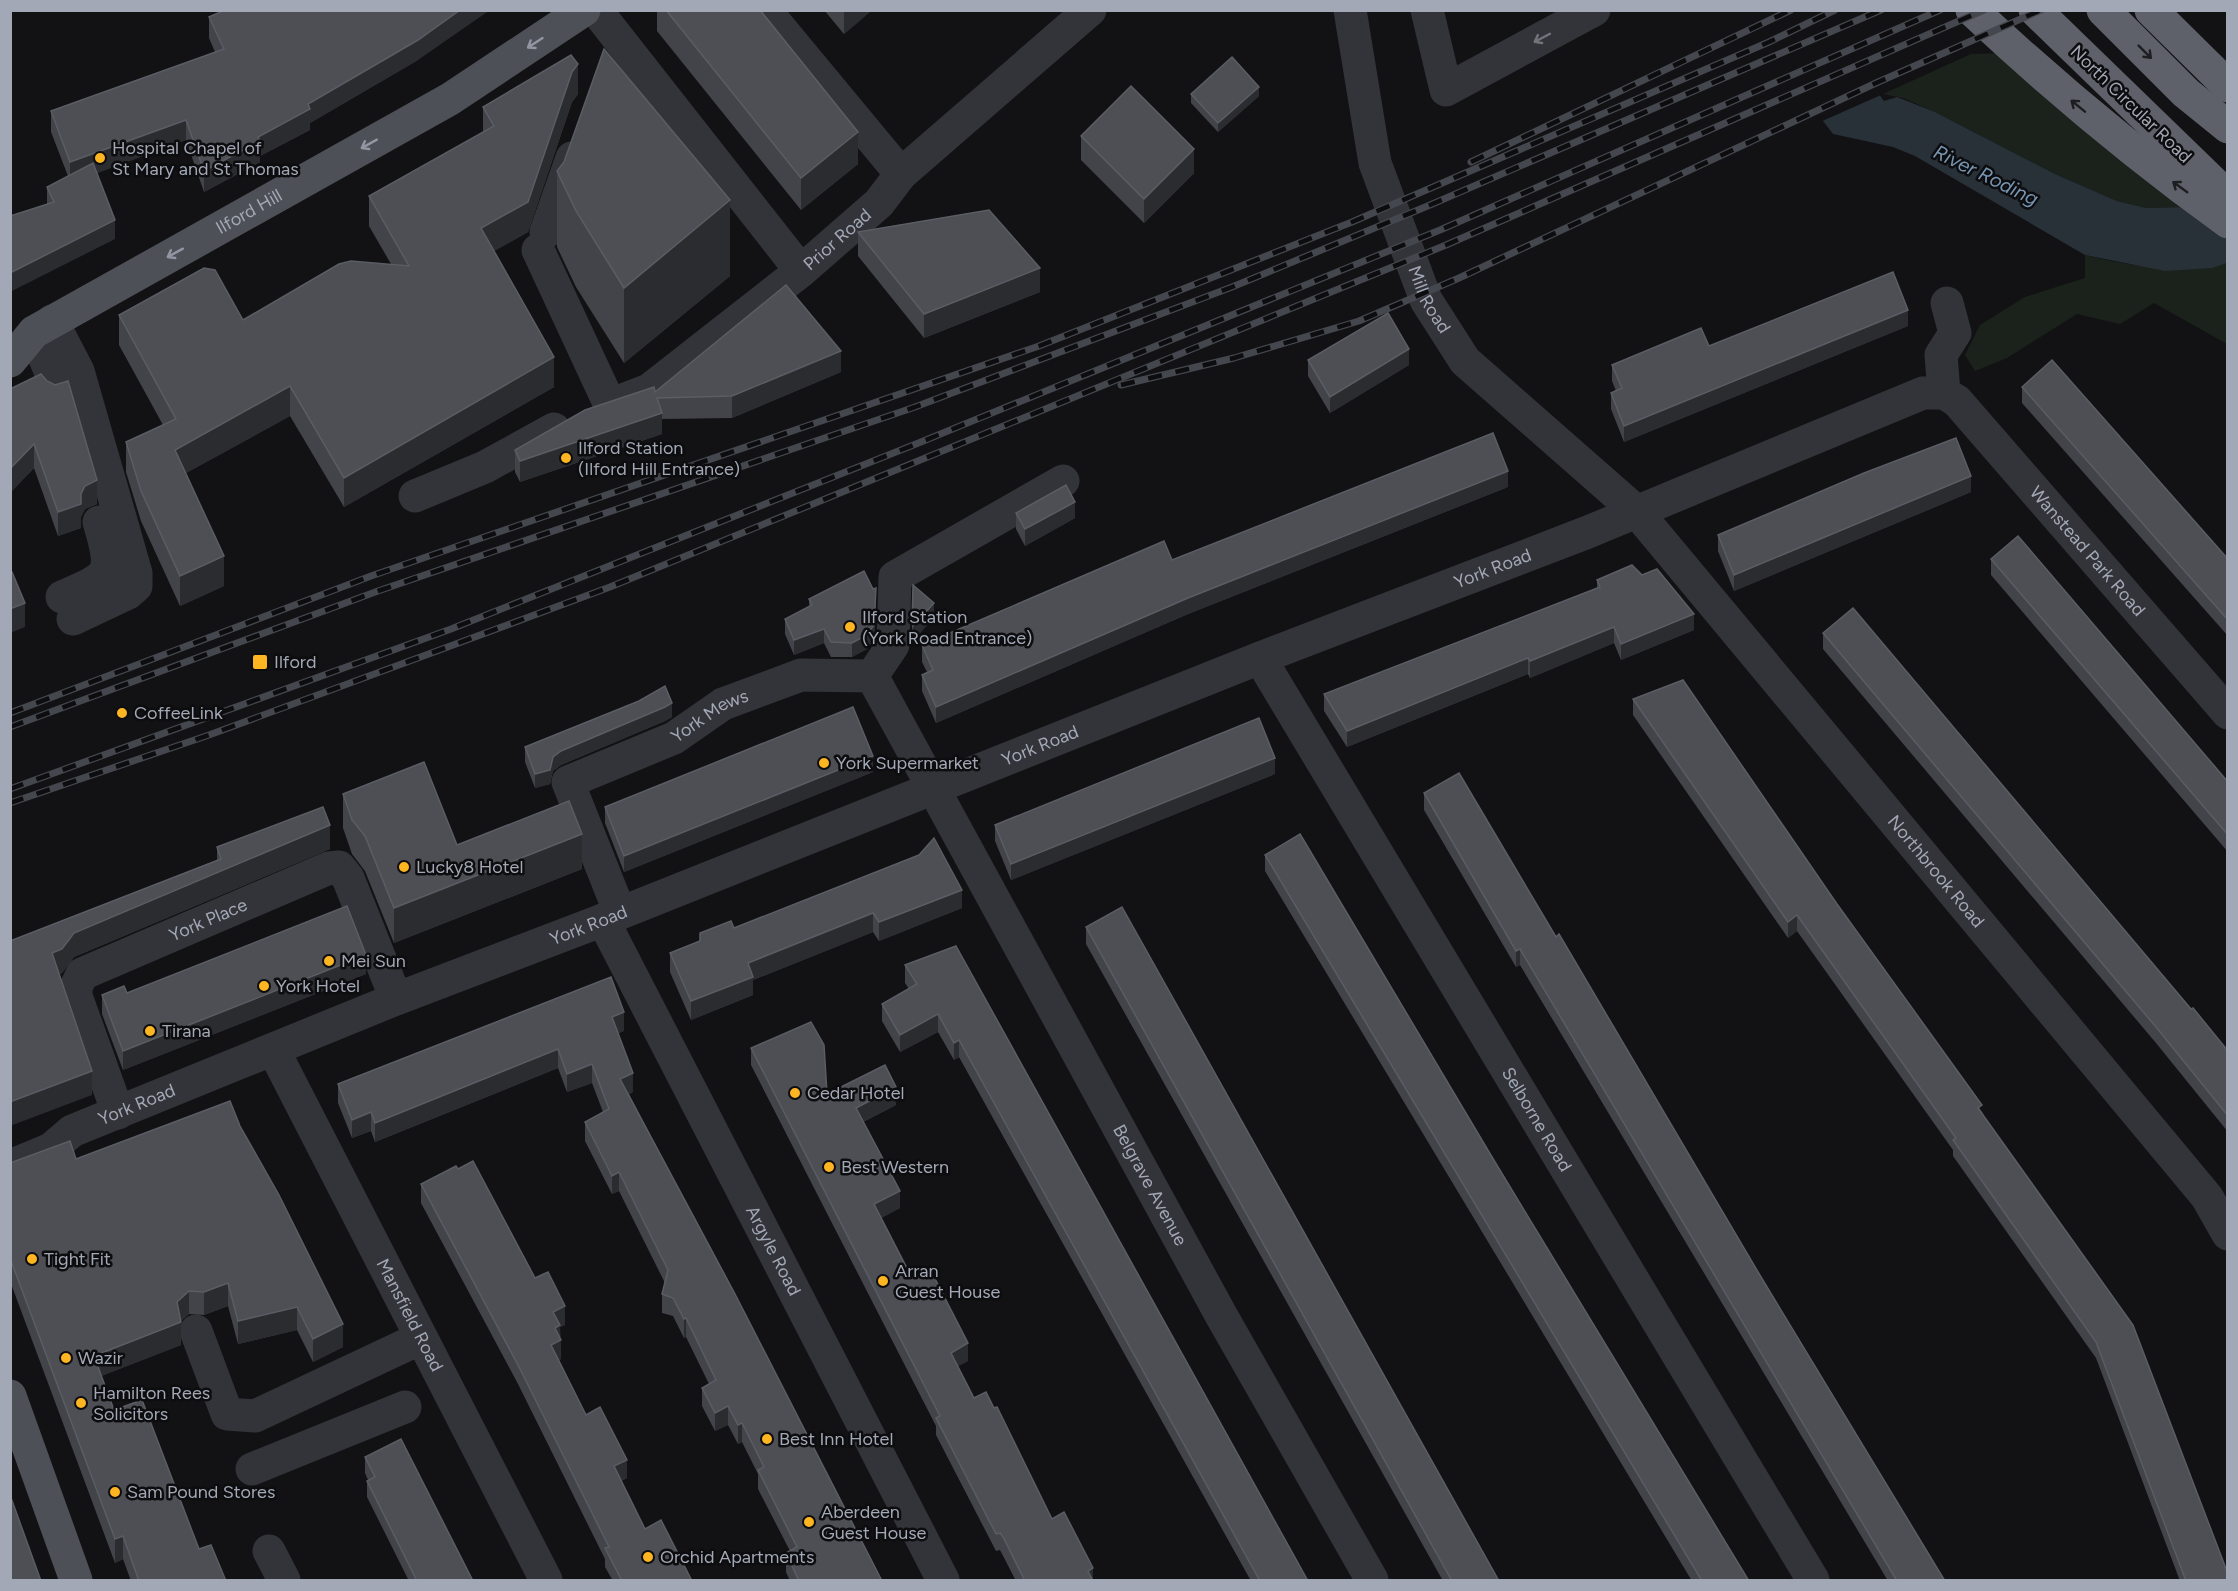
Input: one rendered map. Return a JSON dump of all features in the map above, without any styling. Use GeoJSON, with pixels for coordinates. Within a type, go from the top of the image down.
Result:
{"type":"FeatureCollection","features":[{"type":"Feature","properties":{"kind":"highway"},"geometry":{"type":"LineString","coordinates":[[1972,10],[2052,86],[2228,222]]}},
{"type":"Feature","properties":{"kind":"highway","name":"North Circular Road"},"geometry":{"type":"LineString","coordinates":[[2035,10],[2228,198]]}},
{"type":"Feature","properties":{"kind":"highway"},"geometry":{"type":"LineString","coordinates":[[2103,10],[2186,93],[2228,127]]}},
{"type":"Feature","properties":{"kind":"highway"},"geometry":{"type":"LineString","coordinates":[[2151,10],[2228,86]]}},
{"type":"Feature","properties":{"kind":"main road","name":"Ilford Hill"},"geometry":{"type":"LineString","coordinates":[[10,361],[32,331],[450,99],[584,10]]}},
{"type":"Feature","properties":{"kind":"main road"},"geometry":{"type":"LineString","coordinates":[[10,1396],[76,1581]]}},
{"type":"Feature","properties":{"kind":"street","name":"Prior Road"},"geometry":{"type":"LineString","coordinates":[[596,10],[801,271],[879,203],[901,174],[1090,10]]}},
{"type":"Feature","properties":{"kind":"street"},"geometry":{"type":"LineString","coordinates":[[765,10],[901,174]]}},
{"type":"Feature","properties":{"kind":"street","name":"Mill Road"},"geometry":{"type":"LineString","coordinates":[[1350,10],[1370,146],[1426,300],[1465,361],[1636,512]]}},
{"type":"Feature","properties":{"kind":"street"},"geometry":{"type":"LineString","coordinates":[[1427,11],[1446,90],[1594,10]]}},
{"type":"Feature","properties":{"kind":"street"},"geometry":{"type":"LineString","coordinates":[[617,90],[644,71]]}},
{"type":"Feature","properties":{"kind":"street"},"geometry":{"type":"LineString","coordinates":[[582,131],[542,241],[610,405]]}},
{"type":"Feature","properties":{"kind":"street"},"geometry":{"type":"LineString","coordinates":[[415,496],[485,466],[578,414],[649,390],[801,271]]}},
{"type":"Feature","properties":{"kind":"street"},"geometry":{"type":"LineString","coordinates":[[1944,393],[1941,355],[1955,333],[1947,303]]}},
{"type":"Feature","properties":{"kind":"street"},"geometry":{"type":"LineString","coordinates":[[32,331],[58,390]]}},
{"type":"Feature","properties":{"kind":"street"},"geometry":{"type":"LineString","coordinates":[[32,331],[78,371],[136,573],[136,586],[128,593],[68,608],[103,576],[108,566],[108,555],[99,522]]}},
{"type":"Feature","properties":{"kind":"street","name":"York Road"},"geometry":{"type":"LineString","coordinates":[[10,1166],[51,1149],[72,1131],[274,1051],[396,999],[611,917],[1260,658],[1636,512],[1923,393],[1944,393]]}},
{"type":"Feature","properties":{"kind":"street","name":"Wanstead Park Road"},"geometry":{"type":"LineString","coordinates":[[1944,393],[1957,401],[2228,713]]}},
{"type":"Feature","properties":{"kind":"street"},"geometry":{"type":"LineString","coordinates":[[933,789],[872,676],[893,645],[895,577],[1063,481]]}},
{"type":"Feature","properties":{"kind":"street","name":"Northbrook Road"},"geometry":{"type":"LineString","coordinates":[[1636,512],[2207,1197],[2228,1234]]}},
{"type":"Feature","properties":{"kind":"street","name":"Selborne Road"},"geometry":{"type":"LineString","coordinates":[[1260,658],[1814,1581]]}},
{"type":"Feature","properties":{"kind":"street","name":"York Mews"},"geometry":{"type":"LineString","coordinates":[[611,917],[568,782],[674,738],[723,704],[801,675],[872,676]]}},
{"type":"Feature","properties":{"kind":"street","name":"Belgrave Avenue"},"geometry":{"type":"LineString","coordinates":[[933,789],[1221,1315],[1372,1581]]}},
{"type":"Feature","properties":{"kind":"street","name":"York Place"},"geometry":{"type":"LineString","coordinates":[[118,1113],[76,996],[76,987],[82,974],[329,868],[339,867],[348,878],[396,999]]}},
{"type":"Feature","properties":{"kind":"street","name":"Argyle Road"},"geometry":{"type":"LineString","coordinates":[[611,917],[943,1581]]}},
{"type":"Feature","properties":{"kind":"street","name":"Mansfield Road"},"geometry":{"type":"LineString","coordinates":[[274,1051],[546,1581]]}},
{"type":"Feature","properties":{"kind":"street"},"geometry":{"type":"LineString","coordinates":[[196,1331],[227,1414],[255,1416],[421,1338]]}},
{"type":"Feature","properties":{"kind":"street"},"geometry":{"type":"LineString","coordinates":[[308,1390],[330,1438]]}},
{"type":"Feature","properties":{"kind":"street"},"geometry":{"type":"LineString","coordinates":[[252,1470],[405,1407]]}},
{"type":"Feature","properties":{"kind":"street"},"geometry":{"type":"LineString","coordinates":[[269,1551],[284,1581]]}},
{"type":"Feature","properties":{"kind":"shaded area"},"geometry":{"type":"Polygon","coordinates":[[[2004,53],[2186,207],[2146,208],[2117,201],[2055,174],[1935,112],[1903,98],[1883,94],[1971,54],[2004,53]]]}},
{"type":"Feature","properties":{"kind":"shaded area"},"geometry":{"type":"Polygon","coordinates":[[[2085,255],[2157,268],[2195,269],[2227,263],[2227,344],[2154,303],[2120,324],[2077,314],[2007,358],[1975,371],[1965,355],[1980,325],[2025,297],[2085,278],[2085,255]]]}},
{"type":"Feature","properties":{"kind":"water","name":"River Roding"},"geometry":{"type":"Polygon","coordinates":[[[1842,45],[1884,101],[1897,97],[1935,112],[2055,174],[2117,201],[2146,208],[2186,207],[2227,197],[2227,263],[2212,268],[2165,271],[2085,255],[1915,156],[1893,147],[1833,134],[1823,121],[1842,45]]]}},
{"type":"Feature","properties":{"kind":"pier"},"geometry":{"type":"Polygon","coordinates":[[[1755,10],[1828,10],[1855,60],[1881,95],[1820,122],[1804,96],[1791,61],[1774,30],[1755,10]]]}},
{"type":"Feature","properties":{"kind":"building"},"geometry":{"type":"Polygon","coordinates":[[[225,10],[460,10],[418,40],[308,104],[310,109],[258,137],[260,141],[204,171],[186,120],[70,162],[51,111],[224,49],[209,17],[225,10]]]}},
{"type":"Feature","properties":{"kind":"building"},"geometry":{"type":"Polygon","coordinates":[[[666,10],[760,10],[858,132],[801,178],[666,10]]]}},
{"type":"Feature","properties":{"kind":"building"},"geometry":{"type":"Polygon","coordinates":[[[604,49],[730,200],[624,288],[576,211],[557,171],[564,162],[604,49]]]}},
{"type":"Feature","properties":{"kind":"building"},"geometry":{"type":"Polygon","coordinates":[[[571,55],[578,64],[572,72],[528,202],[481,228],[554,357],[344,478],[290,386],[175,450],[224,556],[180,576],[141,491],[126,442],[176,419],[119,315],[204,268],[215,270],[243,320],[339,264],[351,261],[409,266],[369,196],[494,126],[483,107],[571,55]]]}},
{"type":"Feature","properties":{"kind":"building"},"geometry":{"type":"Polygon","coordinates":[[[1232,57],[1259,87],[1218,123],[1191,94],[1232,57]]]}},
{"type":"Feature","properties":{"kind":"building"},"geometry":{"type":"Polygon","coordinates":[[[1131,86],[1194,149],[1144,199],[1081,136],[1131,86]]]}},
{"type":"Feature","properties":{"kind":"building"},"geometry":{"type":"Polygon","coordinates":[[[93,163],[115,220],[10,273],[10,216],[54,202],[47,187],[93,163]]]}},
{"type":"Feature","properties":{"kind":"building"},"geometry":{"type":"Polygon","coordinates":[[[989,210],[1040,268],[924,314],[858,232],[989,210]]]}},
{"type":"Feature","properties":{"kind":"building"},"geometry":{"type":"Polygon","coordinates":[[[1893,272],[1908,310],[1624,426],[1611,393],[1622,388],[1612,365],[1701,328],[1709,346],[1893,272]]]}},
{"type":"Feature","properties":{"kind":"building"},"geometry":{"type":"Polygon","coordinates":[[[786,285],[841,351],[732,396],[657,398],[662,413],[520,461],[515,450],[585,410],[654,387],[655,392],[786,285]]]}},
{"type":"Feature","properties":{"kind":"building"},"geometry":{"type":"Polygon","coordinates":[[[1388,313],[1409,349],[1330,397],[1308,360],[1388,313]]]}},
{"type":"Feature","properties":{"kind":"building"},"geometry":{"type":"Polygon","coordinates":[[[2052,360],[2228,559],[2228,620],[2022,387],[2052,360]]]}},
{"type":"Feature","properties":{"kind":"building"},"geometry":{"type":"Polygon","coordinates":[[[41,374],[55,385],[68,381],[97,480],[85,486],[81,494],[81,504],[58,512],[34,444],[10,469],[10,389],[41,374]]]}},
{"type":"Feature","properties":{"kind":"building"},"geometry":{"type":"Polygon","coordinates":[[[1493,433],[1508,471],[1188,598],[936,707],[922,675],[933,670],[922,645],[1164,541],[1172,560],[1493,433]]]}},
{"type":"Feature","properties":{"kind":"building"},"geometry":{"type":"Polygon","coordinates":[[[1956,438],[1971,476],[1734,575],[1718,535],[1864,473],[1956,438]]]}},
{"type":"Feature","properties":{"kind":"building"},"geometry":{"type":"Polygon","coordinates":[[[1066,485],[1075,502],[1025,529],[1016,513],[1066,485]]]}},
{"type":"Feature","properties":{"kind":"building"},"geometry":{"type":"Polygon","coordinates":[[[2018,536],[2228,782],[2228,835],[1991,559],[2018,536]]]}},
{"type":"Feature","properties":{"kind":"building"},"geometry":{"type":"Polygon","coordinates":[[[1632,565],[1642,575],[1657,569],[1694,614],[1621,644],[1614,627],[1530,661],[1528,658],[1347,731],[1324,694],[1600,587],[1597,580],[1632,565]]]}},
{"type":"Feature","properties":{"kind":"building","name":"Ilford Station (York Road Entrance)"},"geometry":{"type":"Polygon","coordinates":[[[864,571],[873,589],[876,588],[874,625],[867,635],[852,643],[831,642],[824,629],[794,640],[785,619],[812,605],[809,599],[864,571]]]}},
{"type":"Feature","properties":{"kind":"building"},"geometry":{"type":"Polygon","coordinates":[[[10,572],[12,572],[25,603],[10,609],[10,572]]]}},
{"type":"Feature","properties":{"kind":"building"},"geometry":{"type":"Polygon","coordinates":[[[913,585],[934,603],[913,626],[912,624],[913,585]]]}},
{"type":"Feature","properties":{"kind":"building"},"geometry":{"type":"Polygon","coordinates":[[[1853,608],[2228,1051],[2228,1116],[2156,1027],[1823,633],[1853,608]]]}},
{"type":"Feature","properties":{"kind":"building"},"geometry":{"type":"Polygon","coordinates":[[[1683,680],[1837,904],[1982,1105],[1978,1108],[2133,1325],[2228,1574],[2228,1581],[2186,1581],[2096,1342],[1953,1140],[1956,1138],[1797,915],[1788,922],[1633,699],[1683,680]]]}},
{"type":"Feature","properties":{"kind":"building"},"geometry":{"type":"Polygon","coordinates":[[[665,686],[672,703],[561,751],[553,757],[550,770],[535,774],[525,747],[639,701],[665,686]]]}},
{"type":"Feature","properties":{"kind":"building"},"geometry":{"type":"Polygon","coordinates":[[[853,707],[873,756],[624,856],[605,807],[853,707]]]}},
{"type":"Feature","properties":{"kind":"building"},"geometry":{"type":"Polygon","coordinates":[[[1259,718],[1275,758],[1011,864],[995,825],[1259,718]]]}},
{"type":"Feature","properties":{"kind":"building"},"geometry":{"type":"Polygon","coordinates":[[[424,762],[457,845],[569,801],[582,834],[394,908],[365,836],[352,820],[343,794],[424,762]]]}},
{"type":"Feature","properties":{"kind":"building"},"geometry":{"type":"Polygon","coordinates":[[[1459,773],[1556,937],[1559,934],[1761,1277],[1945,1581],[1897,1581],[1520,949],[1516,951],[1424,793],[1459,773]]]}},
{"type":"Feature","properties":{"kind":"building"},"geometry":{"type":"Polygon","coordinates":[[[323,807],[330,825],[74,933],[62,949],[52,953],[92,1071],[10,1102],[10,941],[221,859],[217,847],[323,807]]]}},
{"type":"Feature","properties":{"kind":"building"},"geometry":{"type":"Polygon","coordinates":[[[1300,834],[1495,1162],[1749,1581],[1702,1581],[1265,855],[1300,834]]]}},
{"type":"Feature","properties":{"kind":"building"},"geometry":{"type":"Polygon","coordinates":[[[934,838],[962,890],[879,922],[873,913],[748,963],[753,977],[691,1001],[670,953],[700,941],[700,933],[731,921],[734,928],[919,855],[934,838]]]}},
{"type":"Feature","properties":{"kind":"building"},"geometry":{"type":"Polygon","coordinates":[[[347,906],[366,955],[123,1051],[102,995],[124,986],[127,993],[347,906]]]}},
{"type":"Feature","properties":{"kind":"building"},"geometry":{"type":"Polygon","coordinates":[[[1122,907],[1499,1581],[1452,1581],[1086,927],[1122,907]]]}},
{"type":"Feature","properties":{"kind":"building"},"geometry":{"type":"Polygon","coordinates":[[[956,946],[1308,1581],[1260,1581],[959,1040],[954,1043],[938,1014],[900,1035],[882,1004],[917,984],[905,965],[956,946]]]}},
{"type":"Feature","properties":{"kind":"building"},"geometry":{"type":"Polygon","coordinates":[[[611,977],[624,1012],[612,1017],[633,1073],[620,1079],[735,1294],[882,1581],[799,1581],[786,1553],[797,1547],[758,1470],[764,1467],[742,1423],[738,1425],[728,1406],[715,1413],[702,1388],[716,1380],[686,1318],[684,1319],[673,1298],[662,1294],[668,1270],[619,1172],[612,1176],[585,1122],[609,1109],[592,1064],[567,1074],[558,1049],[375,1123],[371,1112],[352,1120],[338,1084],[611,977]]]}},
{"type":"Feature","properties":{"kind":"building"},"geometry":{"type":"Polygon","coordinates":[[[811,1022],[824,1045],[827,1094],[885,1065],[896,1087],[856,1108],[900,1191],[874,1204],[912,1278],[930,1269],[968,1343],[951,1353],[974,1398],[986,1392],[994,1408],[997,1407],[1052,1519],[1064,1512],[1093,1568],[1088,1571],[1093,1581],[1025,1581],[1003,1537],[1000,1533],[996,1534],[936,1418],[940,1416],[751,1048],[811,1022]]]}},
{"type":"Feature","properties":{"kind":"building"},"geometry":{"type":"Polygon","coordinates":[[[230,1101],[240,1126],[279,1195],[343,1324],[313,1339],[297,1307],[238,1321],[228,1283],[204,1292],[189,1291],[177,1302],[181,1322],[94,1356],[114,1410],[142,1400],[199,1549],[211,1545],[226,1581],[139,1581],[123,1536],[115,1539],[10,1258],[10,1163],[70,1141],[76,1159],[230,1101]]]}},
{"type":"Feature","properties":{"kind":"building"},"geometry":{"type":"Polygon","coordinates":[[[473,1161],[535,1278],[548,1272],[565,1306],[553,1312],[560,1325],[555,1328],[561,1340],[551,1345],[586,1415],[600,1407],[627,1460],[614,1466],[645,1529],[661,1520],[692,1581],[622,1581],[605,1548],[609,1547],[518,1365],[421,1184],[456,1166],[458,1169],[473,1161]]]}},
{"type":"Feature","properties":{"kind":"building"},"geometry":{"type":"Polygon","coordinates":[[[401,1439],[473,1581],[417,1581],[367,1481],[375,1477],[365,1457],[401,1439]]]}},
{"type":"Feature","properties":{"kind":"building"},"geometry":{"type":"Polygon","coordinates":[[[10,1495],[41,1581],[10,1581],[10,1495]]]}},
{"type":"Feature","properties":{"kind":"railway"},"geometry":{"type":"LineString","coordinates":[[1471,162],[1791,10]]}},
{"type":"Feature","properties":{"kind":"railway"},"geometry":{"type":"LineString","coordinates":[[10,713],[371,576],[1039,346],[1352,222],[1769,42],[1835,10]]}},
{"type":"Feature","properties":{"kind":"railway"},"geometry":{"type":"LineString","coordinates":[[10,727],[378,591],[915,407],[1232,287],[1430,205],[1881,10]]}},
{"type":"Feature","properties":{"kind":"railway"},"geometry":{"type":"LineString","coordinates":[[10,789],[451,629],[916,444],[1440,230],[1940,10]]}},
{"type":"Feature","properties":{"kind":"railway"},"geometry":{"type":"LineString","coordinates":[[10,803],[209,735],[610,587],[1446,245],[1984,10]]}},
{"type":"Feature","properties":{"kind":"railway"},"geometry":{"type":"LineString","coordinates":[[1121,385],[1234,358],[1359,321],[1459,278],[1876,83],[2041,10]]}},
{"type":"Feature","properties":{"kind":"place","name":"Hospital Chapel of St Mary and St Thomas"},"geometry":{"type":"Point","coordinates":[100,158]}},
{"type":"Feature","properties":{"kind":"place","name":"Ilford Station (Ilford Hill Entrance)"},"geometry":{"type":"Point","coordinates":[566,458]}},
{"type":"Feature","properties":{"kind":"place","name":"Ilford Station (York Road Entrance)"},"geometry":{"type":"Point","coordinates":[850,627]}},
{"type":"Feature","properties":{"kind":"place","name":"Ilford"},"geometry":{"type":"Point","coordinates":[260,662]}},
{"type":"Feature","properties":{"kind":"place","name":"CoffeeLink"},"geometry":{"type":"Point","coordinates":[122,713]}},
{"type":"Feature","properties":{"kind":"place","name":"York Supermarket"},"geometry":{"type":"Point","coordinates":[824,763]}},
{"type":"Feature","properties":{"kind":"place","name":"Lucky8 Hotel"},"geometry":{"type":"Point","coordinates":[404,867]}},
{"type":"Feature","properties":{"kind":"place","name":"Mei Sun"},"geometry":{"type":"Point","coordinates":[329,961]}},
{"type":"Feature","properties":{"kind":"place","name":"York Hotel"},"geometry":{"type":"Point","coordinates":[264,986]}},
{"type":"Feature","properties":{"kind":"place","name":"Tirana"},"geometry":{"type":"Point","coordinates":[150,1031]}},
{"type":"Feature","properties":{"kind":"place","name":"Cedar Hotel"},"geometry":{"type":"Point","coordinates":[795,1093]}},
{"type":"Feature","properties":{"kind":"place","name":"Best Western"},"geometry":{"type":"Point","coordinates":[829,1167]}},
{"type":"Feature","properties":{"kind":"place","name":"Tight Fit"},"geometry":{"type":"Point","coordinates":[32,1259]}},
{"type":"Feature","properties":{"kind":"place","name":"Arran Guest House"},"geometry":{"type":"Point","coordinates":[883,1281]}},
{"type":"Feature","properties":{"kind":"place","name":"Wazir"},"geometry":{"type":"Point","coordinates":[66,1358]}},
{"type":"Feature","properties":{"kind":"place","name":"Hamilton Rees Solicitors"},"geometry":{"type":"Point","coordinates":[81,1403]}},
{"type":"Feature","properties":{"kind":"place","name":"Best Inn Hotel"},"geometry":{"type":"Point","coordinates":[767,1439]}},
{"type":"Feature","properties":{"kind":"place","name":"Sam Pound Stores"},"geometry":{"type":"Point","coordinates":[115,1492]}},
{"type":"Feature","properties":{"kind":"place","name":"Aberdeen Guest House"},"geometry":{"type":"Point","coordinates":[809,1522]}},
{"type":"Feature","properties":{"kind":"place","name":"Orchid Apartments"},"geometry":{"type":"Point","coordinates":[648,1557]}}]}
